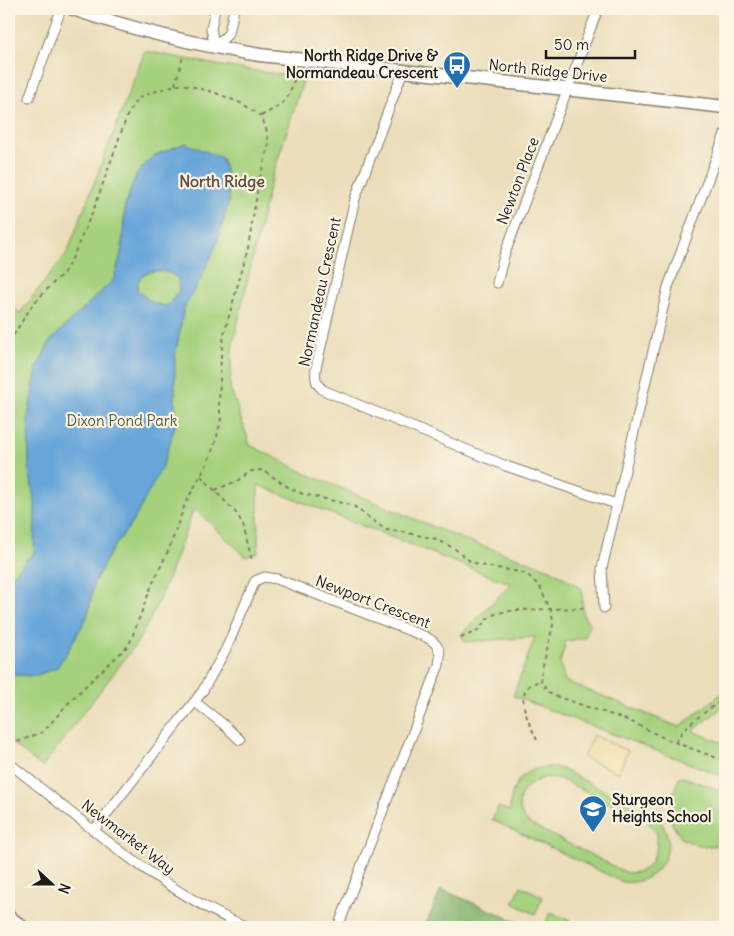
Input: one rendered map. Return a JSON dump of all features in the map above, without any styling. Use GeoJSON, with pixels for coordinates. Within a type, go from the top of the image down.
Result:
{"type":"FeatureCollection","features":[{"type":"Feature","properties":{"kind":"street"},"geometry":{"type":"LineString","coordinates":[[29,98],[61,9]]}},
{"type":"Feature","properties":{"kind":"street","name":"North Ridge Drive"},"geometry":{"type":"LineString","coordinates":[[74,9],[140,30],[215,47],[260,54],[725,107]]}},
{"type":"Feature","properties":{"kind":"street"},"geometry":{"type":"LineString","coordinates":[[215,9],[211,29],[215,47]]}},
{"type":"Feature","properties":{"kind":"street"},"geometry":{"type":"LineString","coordinates":[[215,47],[229,33],[234,9]]}},
{"type":"Feature","properties":{"kind":"street","name":"Newton Place"},"geometry":{"type":"LineString","coordinates":[[497,283],[504,256],[598,9]]}},
{"type":"Feature","properties":{"kind":"street","name":"Normandeau Crescent"},"geometry":{"type":"LineString","coordinates":[[403,71],[355,199],[316,368],[315,378],[317,385],[323,390],[506,466],[616,504]]}},
{"type":"Feature","properties":{"kind":"street"},"geometry":{"type":"LineString","coordinates":[[604,608],[601,575],[668,287],[725,134]]}},
{"type":"Feature","properties":{"kind":"street","name":"Newport Crescent"},"geometry":{"type":"LineString","coordinates":[[94,830],[195,702],[221,660],[255,581],[264,577],[277,579],[426,636],[438,645],[441,656],[439,665],[338,927]]}},
{"type":"Feature","properties":{"kind":"street"},"geometry":{"type":"LineString","coordinates":[[195,702],[240,740]]}},
{"type":"Feature","properties":{"kind":"street","name":"Newmarket Way"},"geometry":{"type":"LineString","coordinates":[[9,763],[160,879],[205,906],[229,924]]}},
{"type":"Feature","properties":{"kind":"street"},"geometry":{"type":"LineString","coordinates":[[9,917],[22,927]]}},
{"type":"Feature","properties":{"kind":"street"},"geometry":{"type":"LineString","coordinates":[[229,924],[247,927]]}},
{"type":"Feature","properties":{"kind":"path"},"geometry":{"type":"LineString","coordinates":[[175,85],[183,57]]}},
{"type":"Feature","properties":{"kind":"path"},"geometry":{"type":"LineString","coordinates":[[261,116],[282,105],[288,99],[295,76]]}},
{"type":"Feature","properties":{"kind":"path"},"geometry":{"type":"LineString","coordinates":[[9,342],[33,304],[64,272],[71,261],[92,214],[113,152],[132,106],[137,99],[175,85],[187,85],[216,93],[243,104],[261,116],[266,128],[269,144],[259,181],[244,264],[224,334],[221,356],[219,428],[216,441],[185,504],[169,550],[151,587],[129,645],[72,699],[43,732],[9,745]]}},
{"type":"Feature","properties":{"kind":"path"},"geometry":{"type":"LineString","coordinates":[[214,490],[237,481],[251,471],[263,470],[291,489],[302,494],[352,505],[386,530],[436,539],[455,549],[470,561],[480,565],[494,566],[525,574],[540,587],[550,608],[553,625],[542,669],[541,680],[544,688],[551,694],[630,721],[676,743],[725,761]]}},
{"type":"Feature","properties":{"kind":"path"},"geometry":{"type":"LineString","coordinates":[[200,476],[236,513],[243,524],[252,561]]}},
{"type":"Feature","properties":{"kind":"path"},"geometry":{"type":"LineString","coordinates":[[461,638],[477,631],[487,619],[506,611],[585,608]]}},
{"type":"Feature","properties":{"kind":"path"},"geometry":{"type":"LineString","coordinates":[[537,740],[525,709],[524,694],[531,684],[541,680]]}},
{"type":"Feature","properties":{"kind":"path"},"geometry":{"type":"LineString","coordinates":[[676,743],[686,727],[725,698]]}},
{"type":"Feature","properties":{"kind":"green space","name":"Dixon Pond Park"},"geometry":{"type":"Polygon","coordinates":[[[145,51],[228,67],[304,78],[269,187],[232,348],[230,387],[250,445],[307,474],[460,538],[550,569],[582,589],[583,615],[590,624],[585,638],[566,641],[560,663],[565,681],[679,727],[725,691],[725,705],[693,731],[725,744],[725,777],[513,696],[535,637],[465,642],[461,634],[511,584],[258,485],[258,553],[246,557],[194,508],[162,594],[137,643],[42,767],[9,741],[9,303],[20,313],[67,253],[145,51]]]}},
{"type":"Feature","properties":{"kind":"green space"},"geometry":{"type":"Polygon","coordinates":[[[549,767],[562,769],[657,818],[666,833],[668,844],[662,864],[655,872],[635,882],[623,882],[492,820],[498,807],[510,811],[511,798],[515,786],[523,775],[535,769],[549,767]],[[547,777],[526,788],[520,800],[520,807],[522,815],[528,823],[627,873],[638,872],[646,868],[651,862],[657,847],[657,833],[646,820],[560,779],[547,777]]]}},
{"type":"Feature","properties":{"kind":"green space"},"geometry":{"type":"Polygon","coordinates":[[[680,776],[725,792],[724,844],[704,847],[682,839],[672,824],[670,801],[680,776]]]}},
{"type":"Feature","properties":{"kind":"green space"},"geometry":{"type":"Polygon","coordinates":[[[521,886],[543,897],[535,914],[513,903],[521,886]]]}},
{"type":"Feature","properties":{"kind":"green space"},"geometry":{"type":"Polygon","coordinates":[[[441,889],[530,927],[425,927],[441,889]]]}},
{"type":"Feature","properties":{"kind":"green space"},"geometry":{"type":"Polygon","coordinates":[[[550,912],[570,920],[567,927],[549,927],[545,925],[550,912]]]}},
{"type":"Feature","properties":{"kind":"sand"},"geometry":{"type":"Polygon","coordinates":[[[593,735],[628,751],[618,773],[583,757],[593,735]]]}},
{"type":"Feature","properties":{"kind":"water"},"geometry":{"type":"Polygon","coordinates":[[[185,143],[222,158],[228,182],[229,201],[217,243],[202,276],[184,308],[175,357],[175,426],[163,465],[134,520],[111,551],[94,583],[88,615],[65,656],[56,668],[35,676],[13,675],[9,673],[9,579],[34,552],[35,505],[29,468],[28,416],[37,368],[50,341],[114,279],[122,249],[125,205],[136,175],[153,156],[185,143]],[[155,271],[144,274],[140,278],[137,290],[154,303],[167,306],[179,291],[178,278],[168,272],[155,271]]]}},
{"type":"Feature","properties":{"kind":"place","name":"North Ridge Drive & Normandeau Crescent"},"geometry":{"type":"Point","coordinates":[457,89]}},
{"type":"Feature","properties":{"kind":"place","name":"Sturgeon Heights School"},"geometry":{"type":"Point","coordinates":[593,833]}},
{"type":"Feature","properties":{"kind":"district","name":"North Ridge"},"geometry":{"type":"Point","coordinates":[222,181]}}]}
